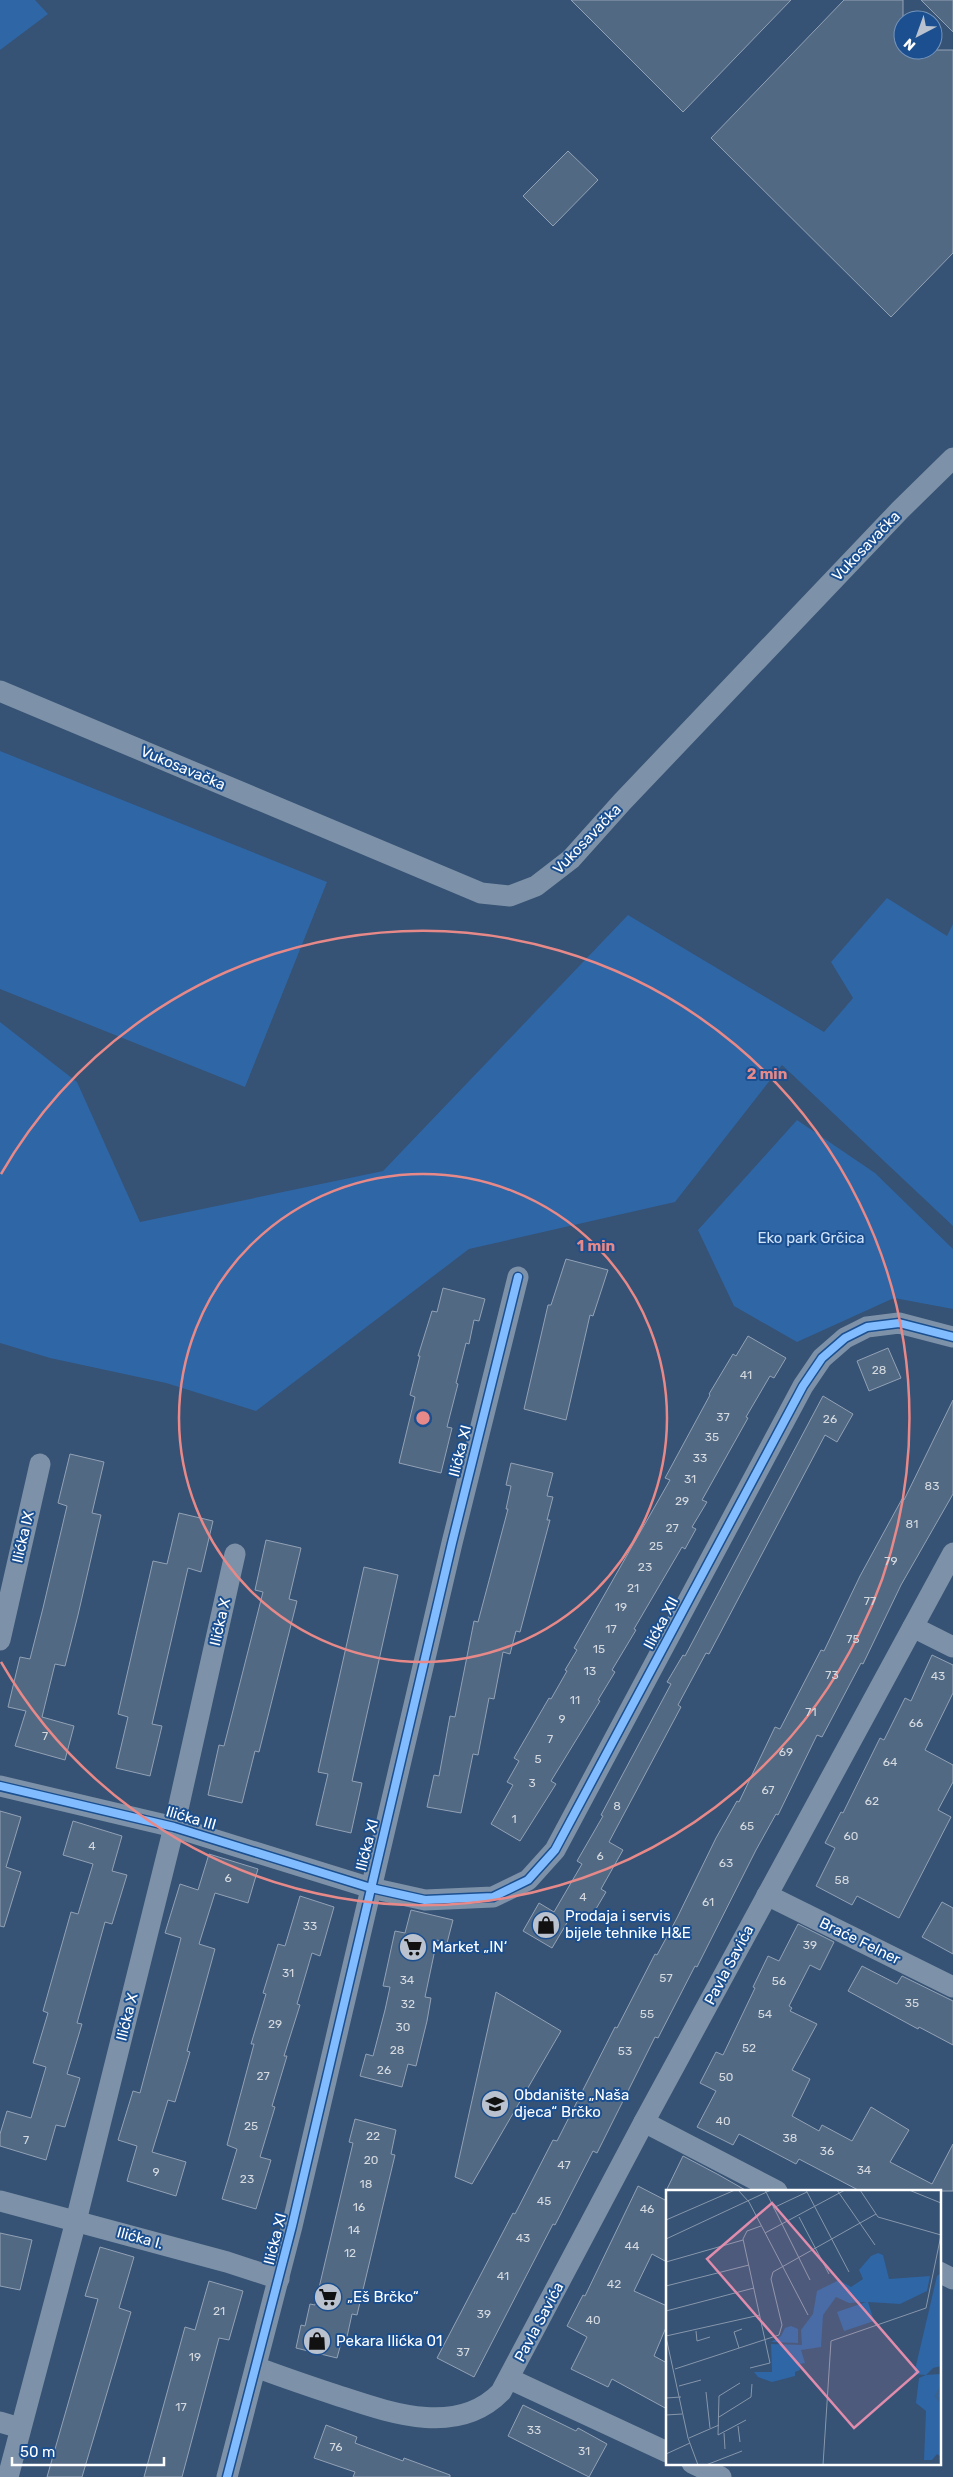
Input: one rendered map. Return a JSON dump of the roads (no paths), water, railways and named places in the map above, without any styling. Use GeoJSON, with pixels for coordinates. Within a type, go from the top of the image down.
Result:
{"type":"FeatureCollection","features":[{"type":"Feature","properties":{"kind":"street","name":"Vukosavačka"},"geometry":{"type":"LineString","coordinates":[[0,691],[481,893],[510,896],[536,886],[571,859],[656,766],[953,458]]}},
{"type":"Feature","properties":{"kind":"street","name":"Ilićka XI"},"geometry":{"type":"LineString","coordinates":[[227,2477],[279,2278],[452,1543],[518,1277]]}},
{"type":"Feature","properties":{"kind":"street","name":"Ilićka XII"},"geometry":{"type":"LineString","coordinates":[[371,1888],[425,1900],[493,1897],[528,1880],[554,1850],[803,1386],[822,1358],[844,1338],[867,1327],[899,1323],[953,1337]]}},
{"type":"Feature","properties":{"kind":"street","name":"Ilićka IX"},"geometry":{"type":"LineString","coordinates":[[0,1640],[40,1464]]}},
{"type":"Feature","properties":{"kind":"street","name":"Pavla Savića"},"geometry":{"type":"LineString","coordinates":[[256,2368],[387,2412],[434,2418],[471,2413],[491,2403],[501,2392],[644,2122],[953,1553]]}},
{"type":"Feature","properties":{"kind":"street","name":"Ilićka X"},"geometry":{"type":"LineString","coordinates":[[8,2477],[10,2425],[76,2220],[174,1827],[235,1554]]}},
{"type":"Feature","properties":{"kind":"street"},"geometry":{"type":"LineString","coordinates":[[913,1626],[953,1647]]}},
{"type":"Feature","properties":{"kind":"street","name":"Ilićka III"},"geometry":{"type":"LineString","coordinates":[[0,1786],[174,1827],[371,1888]]}},
{"type":"Feature","properties":{"kind":"street","name":"Braće Felner"},"geometry":{"type":"LineString","coordinates":[[767,1895],[953,1987]]}},
{"type":"Feature","properties":{"kind":"street"},"geometry":{"type":"LineString","coordinates":[[644,2122],[776,2190]]}},
{"type":"Feature","properties":{"kind":"street","name":"Ilićka I."},"geometry":{"type":"LineString","coordinates":[[0,2201],[76,2220],[279,2278]]}},
{"type":"Feature","properties":{"kind":"street"},"geometry":{"type":"LineString","coordinates":[[940,2272],[953,2279]]}},
{"type":"Feature","properties":{"kind":"street","name":"Pavla Savića"},"geometry":{"type":"LineString","coordinates":[[510,2378],[666,2452]]}},
{"type":"Feature","properties":{"kind":"street"},"geometry":{"type":"LineString","coordinates":[[694,2464],[721,2477]]}},
{"type":"Feature","properties":{"kind":"place","name":"Prodaja i servis bijele tehnike H&E"},"geometry":{"type":"Point","coordinates":[546,1925]}},
{"type":"Feature","properties":{"kind":"place","name":"Market „IN‘"},"geometry":{"type":"Point","coordinates":[413,1947]}},
{"type":"Feature","properties":{"kind":"place","name":"Obdanište „Naša djeca“ Brčko"},"geometry":{"type":"Point","coordinates":[495,2104]}},
{"type":"Feature","properties":{"kind":"place","name":"„Eš Brčko“"},"geometry":{"type":"Point","coordinates":[328,2297]}},
{"type":"Feature","properties":{"kind":"place","name":"Pekara Ilićka 01"},"geometry":{"type":"Point","coordinates":[317,2341]}},
{"type":"Feature","properties":{"kind":"park label","name":"Eko park Grčica"},"geometry":{"type":"Point","coordinates":[811,1238]}}]}
